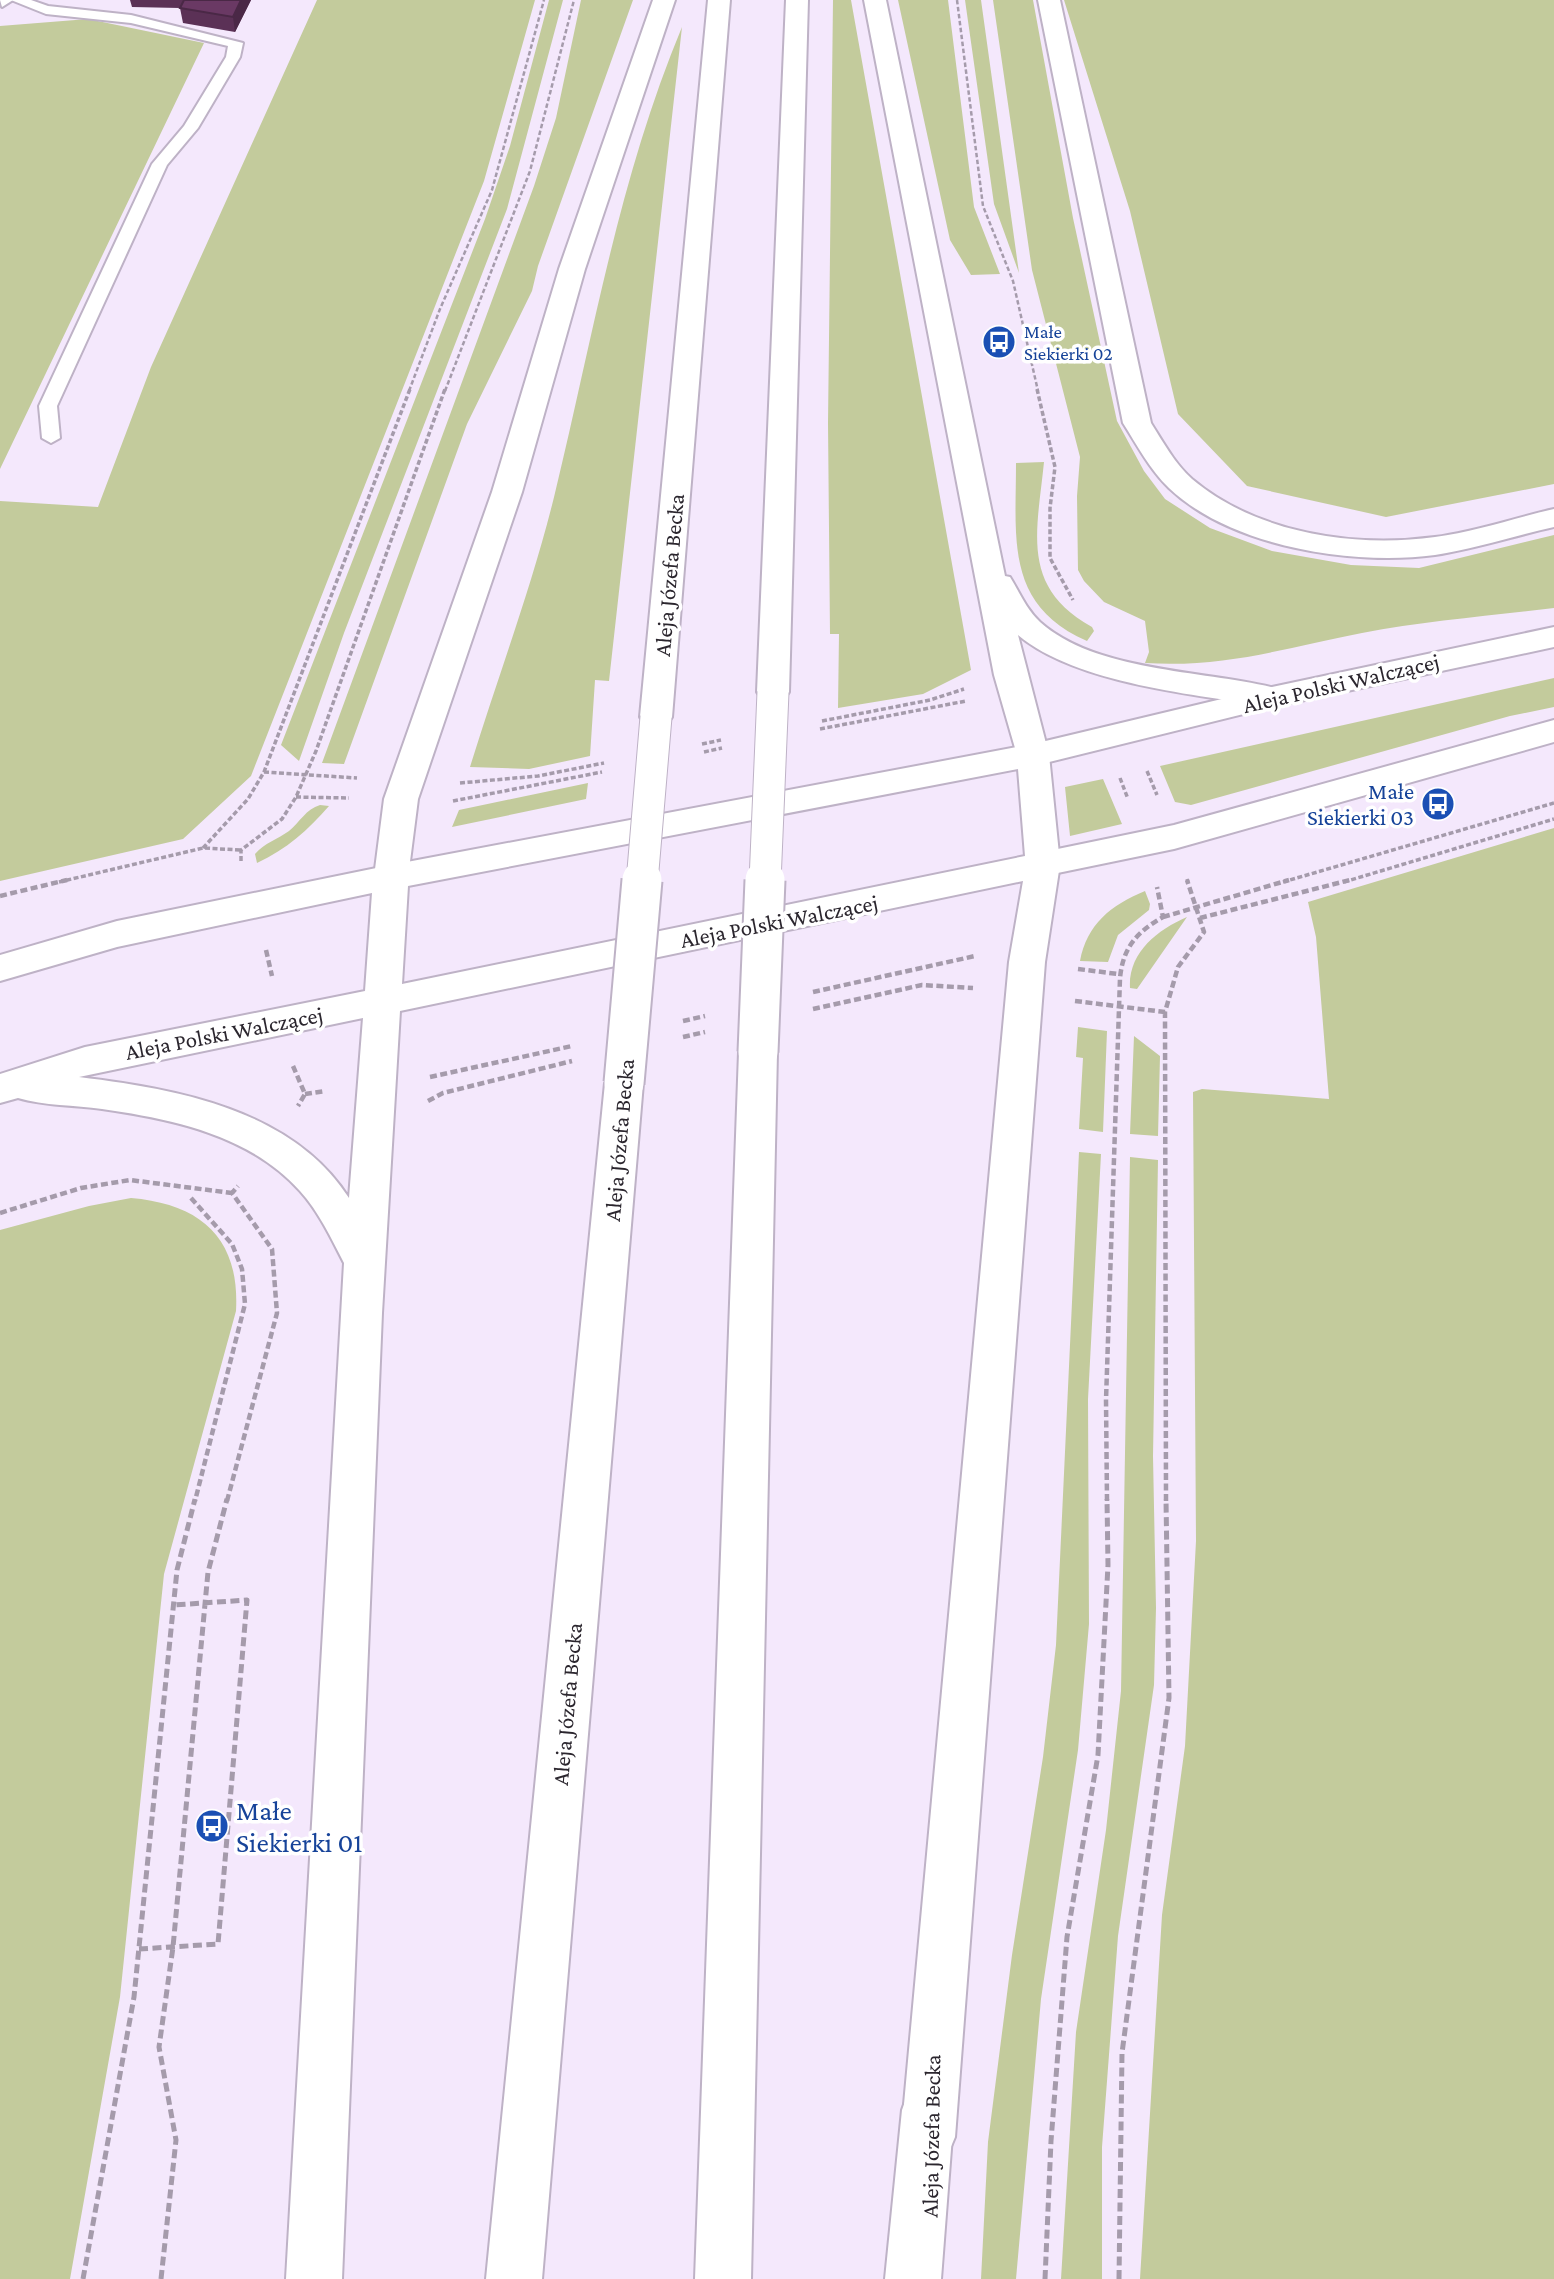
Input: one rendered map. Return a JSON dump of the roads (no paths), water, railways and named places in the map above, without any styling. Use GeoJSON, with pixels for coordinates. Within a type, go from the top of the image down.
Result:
{"type":"FeatureCollection","features":[{"type":"Feature","properties":{"kind":"main road"},"geometry":{"type":"LineString","coordinates":[[314,2279],[331,1898],[365,1265],[391,877],[401,799],[507,492],[572,269],[664,0]]}},
{"type":"Feature","properties":{"kind":"main road","name":"Aleja Józefa Becka"},"geometry":{"type":"LineString","coordinates":[[514,2279],[624,1083],[719,0]]}},
{"type":"Feature","properties":{"kind":"main road"},"geometry":{"type":"LineString","coordinates":[[723,2279],[758,1052],[797,0]]}},
{"type":"Feature","properties":{"kind":"main road"},"geometry":{"type":"LineString","coordinates":[[875,0],[985,553],[1010,607],[1040,637],[1090,660],[1153,676],[1272,697]]}},
{"type":"Feature","properties":{"kind":"main road"},"geometry":{"type":"LineString","coordinates":[[1049,0],[1137,423],[1160,459],[1181,484],[1245,522],[1294,538],[1340,546],[1397,549],[1435,546],[1554,518]]}},
{"type":"Feature","properties":{"kind":"main road","name":"Aleja Józefa Becka"},"geometry":{"type":"LineString","coordinates":[[929,2279],[928,2110],[1027,962],[1043,864],[1033,755],[1010,675],[985,553]]}},
{"type":"Feature","properties":{"kind":"main road","name":"Aleja Polski Walczącej"},"geometry":{"type":"LineString","coordinates":[[1033,755],[1272,697],[1554,637]]}},
{"type":"Feature","properties":{"kind":"main road","name":"Aleja Polski Walczącej"},"geometry":{"type":"LineString","coordinates":[[7,1087],[85,1061],[911,894],[1160,840],[1554,731]]}},
{"type":"Feature","properties":{"kind":"main road"},"geometry":{"type":"LineString","coordinates":[[0,968],[117,933],[391,877],[1033,755]]}},
{"type":"Feature","properties":{"kind":"main road"},"geometry":{"type":"LineString","coordinates":[[7,1087],[112,1096],[199,1115],[237,1128],[271,1145],[304,1170],[334,1207],[365,1265]]}},
{"type":"Feature","properties":{"kind":"main road"},"geometry":{"type":"LineString","coordinates":[[913,2279],[928,2110]]}},
{"type":"Feature","properties":{"kind":"lane"},"geometry":{"type":"LineString","coordinates":[[18,0],[46,10],[131,19],[236,43],[233,58],[190,128],[160,164],[48,406],[51,438]]}},
{"type":"Feature","properties":{"kind":"place","name":"Małe Siekierki 02"},"geometry":{"type":"Point","coordinates":[999,342]}},
{"type":"Feature","properties":{"kind":"place","name":"Małe Siekierki 03"},"geometry":{"type":"Point","coordinates":[1438,804]}},
{"type":"Feature","properties":{"kind":"place","name":"Małe Siekierki 01"},"geometry":{"type":"Point","coordinates":[212,1826]}}]}
